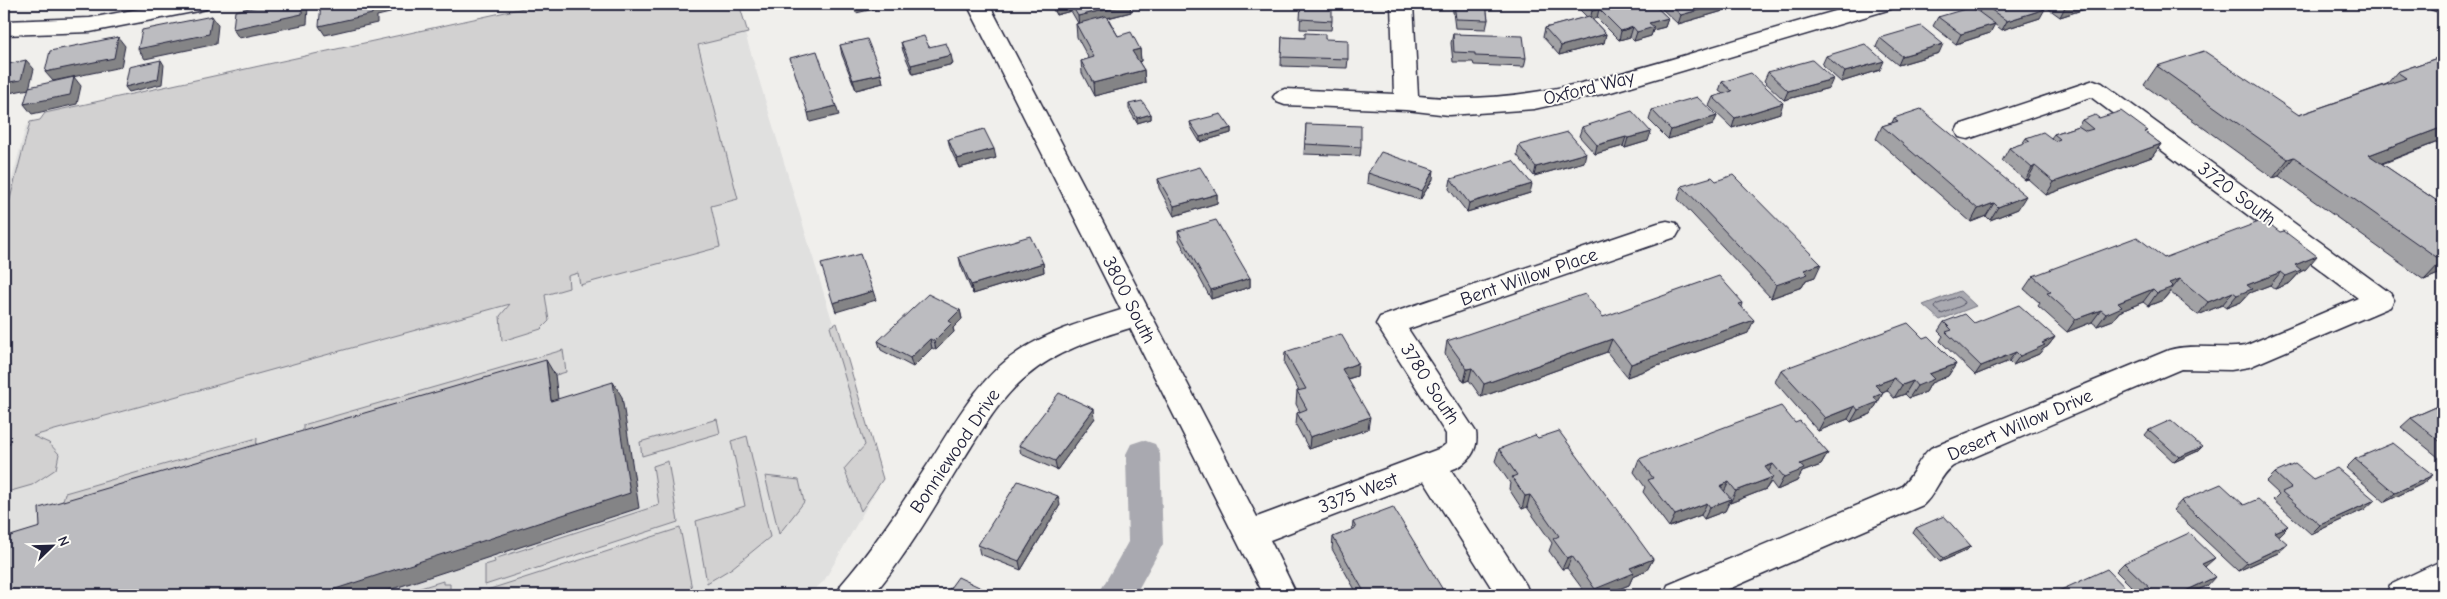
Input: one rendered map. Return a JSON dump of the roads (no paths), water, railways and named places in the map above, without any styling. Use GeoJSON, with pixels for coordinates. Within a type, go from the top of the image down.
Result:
{"type":"FeatureCollection","features":[{"type":"Feature","properties":{"kind":"street"},"geometry":{"type":"LineString","coordinates":[[4,28],[90,25],[198,4]]}},
{"type":"Feature","properties":{"kind":"street","name":"3800 South"},"geometry":{"type":"LineString","coordinates":[[978,4],[1281,595]]}},
{"type":"Feature","properties":{"kind":"street"},"geometry":{"type":"LineString","coordinates":[[1402,4],[1406,102]]}},
{"type":"Feature","properties":{"kind":"street","name":"Oxford Way"},"geometry":{"type":"LineString","coordinates":[[1285,97],[1406,102],[1449,107],[1489,106],[1565,96],[1603,87],[1883,4]]}},
{"type":"Feature","properties":{"kind":"street"},"geometry":{"type":"LineString","coordinates":[[2438,4],[2443,6]]}},
{"type":"Feature","properties":{"kind":"street","name":"3720 South"},"geometry":{"type":"LineString","coordinates":[[1968,131],[2094,88],[2380,300]]}},
{"type":"Feature","properties":{"kind":"street","name":"Bent Willow Place"},"geometry":{"type":"LineString","coordinates":[[1390,324],[1667,230]]}},
{"type":"Feature","properties":{"kind":"street","name":"Desert Willow Drive"},"geometry":{"type":"LineString","coordinates":[[1680,595],[1912,496],[1920,488],[1936,462],[1942,457],[2179,358],[2231,359],[2249,356],[2380,300]]}},
{"type":"Feature","properties":{"kind":"street","name":"Bonniewood Drive"},"geometry":{"type":"LineString","coordinates":[[853,595],[888,550],[982,406],[1012,372],[1028,360],[1063,341],[1137,315]]}},
{"type":"Feature","properties":{"kind":"street","name":"3780 South"},"geometry":{"type":"LineString","coordinates":[[1390,324],[1456,422],[1461,432],[1461,447]]}},
{"type":"Feature","properties":{"kind":"street","name":"3375 West"},"geometry":{"type":"LineString","coordinates":[[1250,534],[1452,457],[1461,447]]}},
{"type":"Feature","properties":{"kind":"street"},"geometry":{"type":"LineString","coordinates":[[1431,465],[1514,595]]}},
{"type":"Feature","properties":{"kind":"street"},"geometry":{"type":"LineString","coordinates":[[2402,595],[2443,574]]}},
{"type":"Feature","properties":{"kind":"water"},"geometry":{"type":"Polygon","coordinates":[[[1960,291],[1976,306],[1940,320],[1923,305],[1960,291]]]}},
{"type":"Feature","properties":{"kind":"waterway"},"geometry":{"type":"LineString","coordinates":[[1116,595],[1146,544],[1143,454]]}}]}
